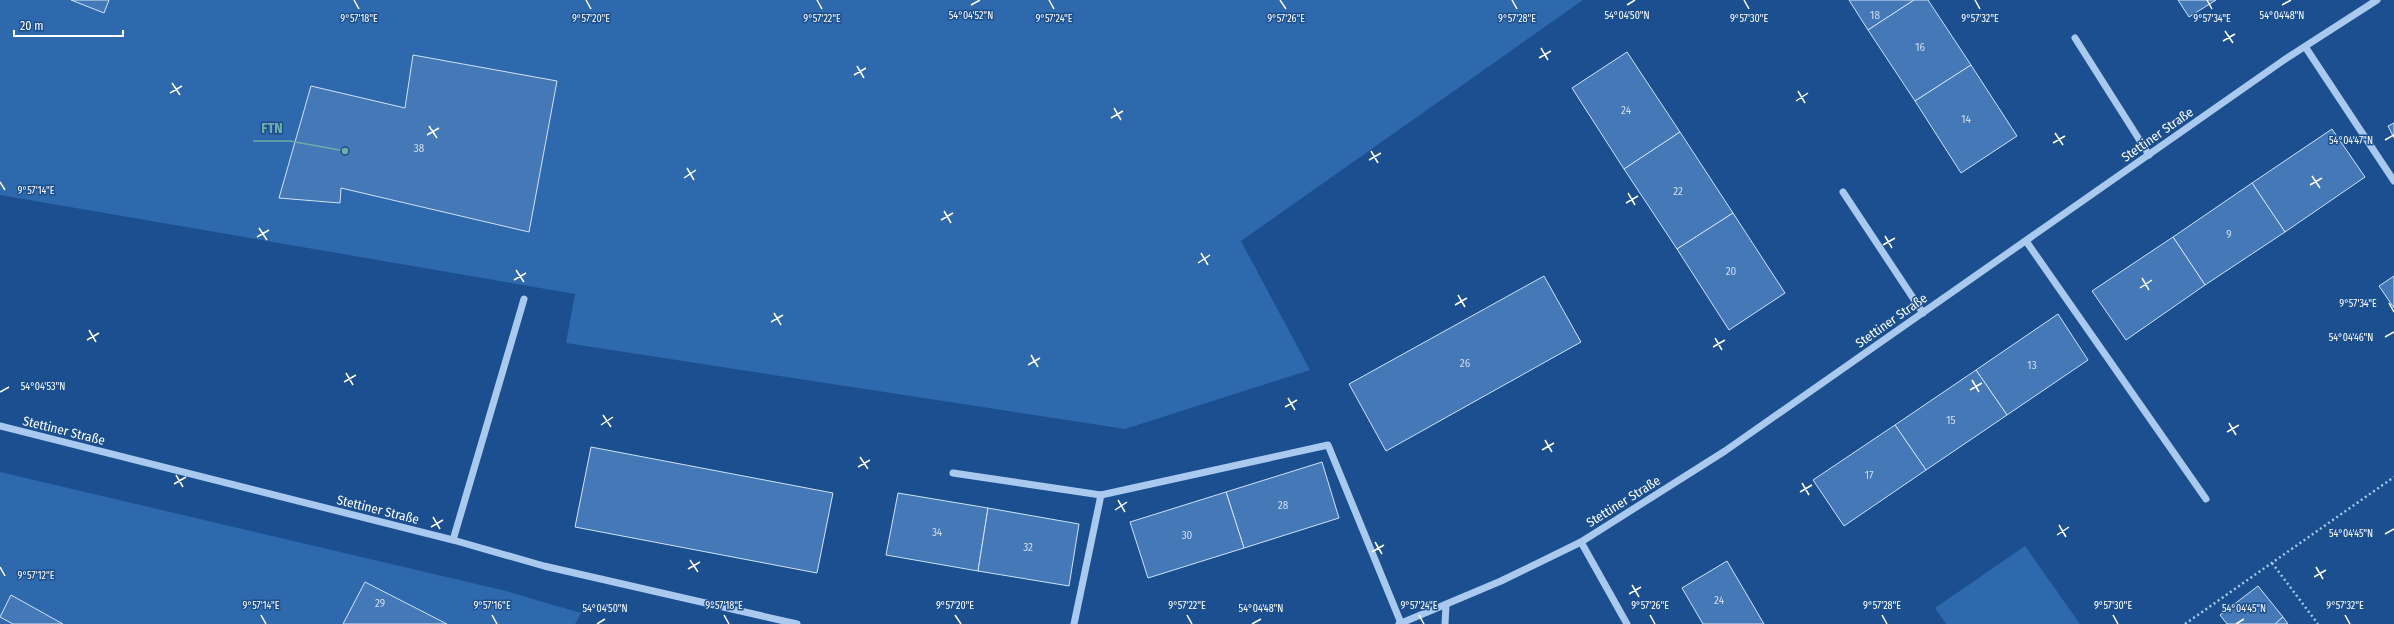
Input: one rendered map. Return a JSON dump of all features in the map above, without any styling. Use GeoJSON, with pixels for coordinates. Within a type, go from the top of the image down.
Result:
{"type":"FeatureCollection","features":[{"type":"Feature","properties":{"kind":"street","name":"Stettiner Straße"},"geometry":{"type":"LineString","coordinates":[[1400,624],[1501,582],[1581,542],[1725,451],[2284,60],[2306,48],[2376,0]]}},
{"type":"Feature","properties":{"kind":"street"},"geometry":{"type":"LineString","coordinates":[[2075,38],[2149,154]]}},
{"type":"Feature","properties":{"kind":"street"},"geometry":{"type":"LineString","coordinates":[[2306,48],[2394,181]]}},
{"type":"Feature","properties":{"kind":"street"},"geometry":{"type":"LineString","coordinates":[[1843,192],[1923,313]]}},
{"type":"Feature","properties":{"kind":"street"},"geometry":{"type":"LineString","coordinates":[[2026,241],[2206,499]]}},
{"type":"Feature","properties":{"kind":"street"},"geometry":{"type":"LineString","coordinates":[[453,540],[524,299]]}},
{"type":"Feature","properties":{"kind":"street","name":"Stettiner Straße"},"geometry":{"type":"LineString","coordinates":[[0,426],[453,540],[544,566],[797,624]]}},
{"type":"Feature","properties":{"kind":"street"},"geometry":{"type":"LineString","coordinates":[[954,472],[1101,495],[1328,445],[1400,624]]}},
{"type":"Feature","properties":{"kind":"street"},"geometry":{"type":"LineString","coordinates":[[1074,624],[1101,495]]}},
{"type":"Feature","properties":{"kind":"street"},"geometry":{"type":"LineString","coordinates":[[1581,542],[1627,624]]}},
{"type":"Feature","properties":{"kind":"street"},"geometry":{"type":"LineString","coordinates":[[1445,624],[1446,605]]}},
{"type":"Feature","properties":{"kind":"path"},"geometry":{"type":"LineString","coordinates":[[2185,624],[2394,477]]}},
{"type":"Feature","properties":{"kind":"path"},"geometry":{"type":"LineString","coordinates":[[2272,563],[2318,624]]}},
{"type":"Feature","properties":{"kind":"shaded area"},"geometry":{"type":"Polygon","coordinates":[[[0,0],[1583,0],[1241,241],[1310,370],[1125,429],[566,343],[575,294],[0,195],[0,0]]]}},
{"type":"Feature","properties":{"kind":"shaded area"},"geometry":{"type":"Polygon","coordinates":[[[0,472],[502,590],[581,613],[575,624],[0,624],[0,472]]]}},
{"type":"Feature","properties":{"kind":"shaded area"},"geometry":{"type":"Polygon","coordinates":[[[2025,546],[2080,624],[1946,624],[1935,608],[2025,546]]]}},
{"type":"Feature","properties":{"kind":"building"},"geometry":{"type":"Polygon","coordinates":[[[71,0],[109,0],[104,13],[71,0]]]}},
{"type":"Feature","properties":{"kind":"building"},"geometry":{"type":"Polygon","coordinates":[[[1849,0],[1914,0],[1868,30],[1849,0]]]}},
{"type":"Feature","properties":{"kind":"building"},"geometry":{"type":"Polygon","coordinates":[[[1914,0],[1928,0],[1971,65],[1915,101],[1868,30],[1914,0]]]}},
{"type":"Feature","properties":{"kind":"building"},"geometry":{"type":"Polygon","coordinates":[[[2178,0],[2216,0],[2189,17],[2178,0]]]}},
{"type":"Feature","properties":{"kind":"building"},"geometry":{"type":"Polygon","coordinates":[[[1627,52],[1680,132],[1624,169],[1572,88],[1627,52]]]}},
{"type":"Feature","properties":{"kind":"building"},"geometry":{"type":"Polygon","coordinates":[[[413,55],[557,81],[529,232],[341,188],[340,203],[279,198],[311,86],[405,108],[413,55]]]}},
{"type":"Feature","properties":{"kind":"building"},"geometry":{"type":"Polygon","coordinates":[[[1971,65],[2017,136],[1961,173],[1915,101],[1971,65]]]}},
{"type":"Feature","properties":{"kind":"building"},"geometry":{"type":"Polygon","coordinates":[[[2394,123],[2394,138],[2388,126],[2394,123]]]}},
{"type":"Feature","properties":{"kind":"building"},"geometry":{"type":"Polygon","coordinates":[[[2332,129],[2365,177],[2285,232],[2252,183],[2332,129]]]}},
{"type":"Feature","properties":{"kind":"building"},"geometry":{"type":"Polygon","coordinates":[[[1680,132],[1733,213],[1677,249],[1624,169],[1680,132]]]}},
{"type":"Feature","properties":{"kind":"building"},"geometry":{"type":"Polygon","coordinates":[[[2252,183],[2285,232],[2205,285],[2173,237],[2252,183]]]}},
{"type":"Feature","properties":{"kind":"building"},"geometry":{"type":"Polygon","coordinates":[[[1733,213],[1785,293],[1729,330],[1677,249],[1733,213]]]}},
{"type":"Feature","properties":{"kind":"building"},"geometry":{"type":"Polygon","coordinates":[[[2173,237],[2205,285],[2126,340],[2092,291],[2173,237]]]}},
{"type":"Feature","properties":{"kind":"building"},"geometry":{"type":"Polygon","coordinates":[[[1544,276],[1581,342],[1386,451],[1349,384],[1544,276]]]}},
{"type":"Feature","properties":{"kind":"building"},"geometry":{"type":"Polygon","coordinates":[[[2394,276],[2394,308],[2379,286],[2394,276]]]}},
{"type":"Feature","properties":{"kind":"building"},"geometry":{"type":"Polygon","coordinates":[[[2058,314],[2088,360],[2007,415],[1976,370],[2058,314]]]}},
{"type":"Feature","properties":{"kind":"building"},"geometry":{"type":"Polygon","coordinates":[[[1976,370],[2007,415],[1926,470],[1895,425],[1976,370]]]}},
{"type":"Feature","properties":{"kind":"building"},"geometry":{"type":"Polygon","coordinates":[[[1895,425],[1926,470],[1844,526],[1813,480],[1895,425]]]}},
{"type":"Feature","properties":{"kind":"building"},"geometry":{"type":"Polygon","coordinates":[[[591,447],[833,493],[817,573],[575,527],[591,447]]]}},
{"type":"Feature","properties":{"kind":"building"},"geometry":{"type":"Polygon","coordinates":[[[1322,462],[1339,518],[1244,548],[1226,492],[1322,462]]]}},
{"type":"Feature","properties":{"kind":"building"},"geometry":{"type":"Polygon","coordinates":[[[1226,492],[1244,548],[1148,578],[1130,522],[1226,492]]]}},
{"type":"Feature","properties":{"kind":"building"},"geometry":{"type":"Polygon","coordinates":[[[898,493],[988,508],[978,571],[886,555],[898,493]]]}},
{"type":"Feature","properties":{"kind":"building"},"geometry":{"type":"Polygon","coordinates":[[[988,508],[1079,524],[1069,586],[978,571],[988,508]]]}},
{"type":"Feature","properties":{"kind":"building"},"geometry":{"type":"Polygon","coordinates":[[[1727,561],[1764,624],[1703,624],[1682,588],[1727,561]]]}},
{"type":"Feature","properties":{"kind":"building"},"geometry":{"type":"Polygon","coordinates":[[[365,582],[447,624],[343,624],[365,582]]]}},
{"type":"Feature","properties":{"kind":"building"},"geometry":{"type":"Polygon","coordinates":[[[2258,586],[2283,617],[2275,624],[2227,624],[2220,615],[2258,586]]]}},
{"type":"Feature","properties":{"kind":"building"},"geometry":{"type":"Polygon","coordinates":[[[11,595],[63,624],[13,624],[0,617],[11,595]]]}},
{"type":"Feature","properties":{"kind":"building"},"geometry":{"type":"Polygon","coordinates":[[[2283,617],[2288,624],[2275,624],[2283,617]]]}},
{"type":"Feature","properties":{"kind":"place","name":"FTN"},"geometry":{"type":"Point","coordinates":[345,151]}}]}
